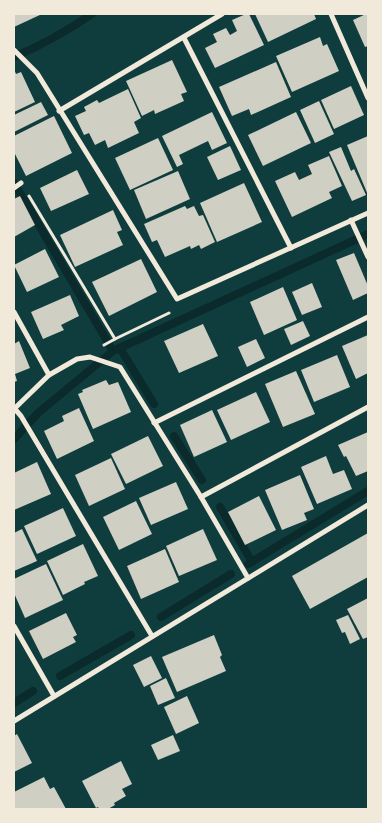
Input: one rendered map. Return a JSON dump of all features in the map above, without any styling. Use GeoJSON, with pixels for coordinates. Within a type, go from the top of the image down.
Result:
{"type":"FeatureCollection","features":[{"type":"Feature","properties":{"kind":"street"},"geometry":{"type":"LineString","coordinates":[[59,111],[222,14]]}},
{"type":"Feature","properties":{"kind":"street"},"geometry":{"type":"LineString","coordinates":[[331,14],[368,98]]}},
{"type":"Feature","properties":{"kind":"street"},"geometry":{"type":"LineString","coordinates":[[184,38],[291,248]]}},
{"type":"Feature","properties":{"kind":"street"},"geometry":{"type":"LineString","coordinates":[[14,50],[37,74],[177,299],[368,213]]}},
{"type":"Feature","properties":{"kind":"street"},"geometry":{"type":"LineString","coordinates":[[352,220],[368,257]]}},
{"type":"Feature","properties":{"kind":"street"},"geometry":{"type":"LineString","coordinates":[[14,312],[49,375]]}},
{"type":"Feature","properties":{"kind":"street"},"geometry":{"type":"LineString","coordinates":[[154,423],[368,317]]}},
{"type":"Feature","properties":{"kind":"street"},"geometry":{"type":"LineString","coordinates":[[152,636],[32,434],[21,416],[14,409],[49,375],[77,359],[90,357],[120,368],[201,497],[248,578]]}},
{"type":"Feature","properties":{"kind":"street"},"geometry":{"type":"LineString","coordinates":[[201,497],[368,407]]}},
{"type":"Feature","properties":{"kind":"street"},"geometry":{"type":"LineString","coordinates":[[14,721],[368,505]]}},
{"type":"Feature","properties":{"kind":"street"},"geometry":{"type":"LineString","coordinates":[[14,626],[54,696]]}},
{"type":"Feature","properties":{"kind":"path"},"geometry":{"type":"LineString","coordinates":[[18,185],[115,339]]}},
{"type":"Feature","properties":{"kind":"path"},"geometry":{"type":"LineString","coordinates":[[104,345],[172,312],[177,299]]}},
{"type":"Feature","properties":{"kind":"building"},"geometry":{"type":"Polygon","coordinates":[[[14,14],[42,14],[14,27],[14,14]]]}},
{"type":"Feature","properties":{"kind":"building"},"geometry":{"type":"Polygon","coordinates":[[[249,14],[264,45],[215,68],[205,48],[217,42],[213,34],[226,28],[230,35],[237,31],[232,20],[249,14]]]}},
{"type":"Feature","properties":{"kind":"building"},"geometry":{"type":"Polygon","coordinates":[[[255,14],[314,14],[316,19],[268,42],[255,14]]]}},
{"type":"Feature","properties":{"kind":"building"},"geometry":{"type":"Polygon","coordinates":[[[368,14],[368,46],[365,47],[353,20],[368,14]]]}},
{"type":"Feature","properties":{"kind":"building"},"geometry":{"type":"Polygon","coordinates":[[[320,37],[323,46],[327,44],[339,71],[292,92],[276,56],[320,37]]]}},
{"type":"Feature","properties":{"kind":"building"},"geometry":{"type":"Polygon","coordinates":[[[172,60],[187,92],[181,94],[184,101],[155,114],[154,110],[142,116],[126,81],[172,60]]]}},
{"type":"Feature","properties":{"kind":"building"},"geometry":{"type":"Polygon","coordinates":[[[276,62],[291,97],[251,115],[249,109],[232,116],[219,87],[276,62]]]}},
{"type":"Feature","properties":{"kind":"building"},"geometry":{"type":"Polygon","coordinates":[[[14,69],[16,74],[21,72],[35,102],[14,112],[14,69]]]}},
{"type":"Feature","properties":{"kind":"building"},"geometry":{"type":"Polygon","coordinates":[[[351,86],[364,115],[334,129],[321,100],[351,86]]]}},
{"type":"Feature","properties":{"kind":"building"},"geometry":{"type":"Polygon","coordinates":[[[128,89],[141,118],[134,122],[139,133],[108,148],[105,140],[95,145],[89,133],[84,135],[75,116],[86,111],[84,107],[97,100],[99,103],[128,89]]]}},
{"type":"Feature","properties":{"kind":"building"},"geometry":{"type":"Polygon","coordinates":[[[319,101],[334,134],[315,143],[300,110],[319,101]]]}},
{"type":"Feature","properties":{"kind":"building"},"geometry":{"type":"Polygon","coordinates":[[[41,102],[48,115],[14,132],[14,115],[41,102]]]}},
{"type":"Feature","properties":{"kind":"building"},"geometry":{"type":"Polygon","coordinates":[[[212,112],[227,143],[212,150],[208,141],[179,155],[183,164],[177,167],[162,136],[212,112]]]}},
{"type":"Feature","properties":{"kind":"building"},"geometry":{"type":"Polygon","coordinates":[[[296,112],[311,143],[263,166],[248,135],[296,112]]]}},
{"type":"Feature","properties":{"kind":"building"},"geometry":{"type":"Polygon","coordinates":[[[54,116],[72,153],[26,176],[14,152],[14,136],[54,116]]]}},
{"type":"Feature","properties":{"kind":"building"},"geometry":{"type":"Polygon","coordinates":[[[368,136],[368,195],[347,145],[368,136]]]}},
{"type":"Feature","properties":{"kind":"building"},"geometry":{"type":"Polygon","coordinates":[[[158,138],[173,170],[130,190],[115,158],[158,138]]]}},
{"type":"Feature","properties":{"kind":"building"},"geometry":{"type":"Polygon","coordinates":[[[230,146],[241,170],[218,180],[207,157],[230,146]]]}},
{"type":"Feature","properties":{"kind":"building"},"geometry":{"type":"Polygon","coordinates":[[[341,147],[351,171],[354,169],[366,195],[352,201],[329,152],[341,147]]]}},
{"type":"Feature","properties":{"kind":"building"},"geometry":{"type":"Polygon","coordinates":[[[329,156],[342,186],[329,192],[332,198],[292,217],[275,181],[295,172],[299,180],[312,174],[308,165],[329,156]]]}},
{"type":"Feature","properties":{"kind":"building"},"geometry":{"type":"Polygon","coordinates":[[[77,170],[89,194],[51,211],[40,188],[77,170]]]}},
{"type":"Feature","properties":{"kind":"building"},"geometry":{"type":"Polygon","coordinates":[[[178,171],[190,199],[146,219],[134,190],[178,171]]]}},
{"type":"Feature","properties":{"kind":"building"},"geometry":{"type":"Polygon","coordinates":[[[244,183],[262,222],[217,242],[200,203],[244,183]]]}},
{"type":"Feature","properties":{"kind":"building"},"geometry":{"type":"Polygon","coordinates":[[[20,196],[35,225],[14,237],[14,199],[20,196]]]}},
{"type":"Feature","properties":{"kind":"building"},"geometry":{"type":"Polygon","coordinates":[[[185,206],[187,209],[194,206],[199,216],[203,215],[215,242],[201,249],[199,245],[191,249],[190,246],[165,257],[157,240],[152,242],[144,224],[185,206]]]}},
{"type":"Feature","properties":{"kind":"building"},"geometry":{"type":"Polygon","coordinates":[[[113,210],[122,230],[117,232],[123,245],[75,267],[60,235],[113,210]]]}},
{"type":"Feature","properties":{"kind":"building"},"geometry":{"type":"Polygon","coordinates":[[[45,249],[59,277],[27,292],[14,265],[45,249]]]}},
{"type":"Feature","properties":{"kind":"building"},"geometry":{"type":"Polygon","coordinates":[[[354,253],[368,286],[368,293],[353,300],[336,260],[354,253]]]}},
{"type":"Feature","properties":{"kind":"building"},"geometry":{"type":"Polygon","coordinates":[[[141,259],[157,292],[109,316],[92,282],[141,259]]]}},
{"type":"Feature","properties":{"kind":"building"},"geometry":{"type":"Polygon","coordinates":[[[312,283],[322,307],[302,315],[292,292],[312,283]]]}},
{"type":"Feature","properties":{"kind":"building"},"geometry":{"type":"Polygon","coordinates":[[[283,287],[297,320],[264,335],[250,302],[283,287]]]}},
{"type":"Feature","properties":{"kind":"building"},"geometry":{"type":"Polygon","coordinates":[[[70,295],[79,316],[61,325],[64,330],[43,339],[31,312],[70,295]]]}},
{"type":"Feature","properties":{"kind":"building"},"geometry":{"type":"Polygon","coordinates":[[[303,321],[310,336],[291,345],[284,329],[303,321]]]}},
{"type":"Feature","properties":{"kind":"building"},"geometry":{"type":"Polygon","coordinates":[[[203,324],[218,356],[179,373],[164,341],[203,324]]]}},
{"type":"Feature","properties":{"kind":"building"},"geometry":{"type":"Polygon","coordinates":[[[368,335],[368,373],[356,379],[342,346],[368,335]]]}},
{"type":"Feature","properties":{"kind":"building"},"geometry":{"type":"Polygon","coordinates":[[[256,339],[265,358],[247,367],[238,347],[256,339]]]}},
{"type":"Feature","properties":{"kind":"building"},"geometry":{"type":"Polygon","coordinates":[[[19,341],[30,368],[15,374],[17,381],[14,382],[14,344],[19,341]]]}},
{"type":"Feature","properties":{"kind":"building"},"geometry":{"type":"Polygon","coordinates":[[[337,355],[350,387],[314,402],[301,370],[337,355]]]}},
{"type":"Feature","properties":{"kind":"building"},"geometry":{"type":"Polygon","coordinates":[[[296,371],[315,414],[283,427],[265,384],[296,371]]]}},
{"type":"Feature","properties":{"kind":"building"},"geometry":{"type":"Polygon","coordinates":[[[106,380],[109,385],[118,382],[131,412],[93,429],[78,394],[83,392],[82,390],[106,380]]]}},
{"type":"Feature","properties":{"kind":"building"},"geometry":{"type":"Polygon","coordinates":[[[256,392],[270,422],[231,440],[217,410],[256,392]]]}},
{"type":"Feature","properties":{"kind":"building"},"geometry":{"type":"Polygon","coordinates":[[[79,408],[94,441],[57,459],[44,431],[64,421],[62,416],[79,408]]]}},
{"type":"Feature","properties":{"kind":"building"},"geometry":{"type":"Polygon","coordinates":[[[212,410],[227,442],[194,457],[180,425],[212,410]]]}},
{"type":"Feature","properties":{"kind":"building"},"geometry":{"type":"Polygon","coordinates":[[[368,432],[368,471],[356,476],[338,445],[368,432]]]}},
{"type":"Feature","properties":{"kind":"building"},"geometry":{"type":"Polygon","coordinates":[[[148,436],[163,466],[126,484],[111,454],[148,436]]]}},
{"type":"Feature","properties":{"kind":"building"},"geometry":{"type":"Polygon","coordinates":[[[326,456],[333,474],[344,470],[352,489],[317,504],[301,467],[326,456]]]}},
{"type":"Feature","properties":{"kind":"building"},"geometry":{"type":"Polygon","coordinates":[[[111,458],[125,489],[89,506],[75,475],[111,458]]]}},
{"type":"Feature","properties":{"kind":"building"},"geometry":{"type":"Polygon","coordinates":[[[37,462],[51,494],[14,510],[14,473],[37,462]]]}},
{"type":"Feature","properties":{"kind":"building"},"geometry":{"type":"Polygon","coordinates":[[[300,475],[314,509],[304,513],[307,520],[282,530],[265,490],[300,475]]]}},
{"type":"Feature","properties":{"kind":"building"},"geometry":{"type":"Polygon","coordinates":[[[176,482],[188,509],[151,525],[139,498],[176,482]]]}},
{"type":"Feature","properties":{"kind":"building"},"geometry":{"type":"Polygon","coordinates":[[[259,496],[276,530],[245,545],[228,512],[259,496]]]}},
{"type":"Feature","properties":{"kind":"building"},"geometry":{"type":"Polygon","coordinates":[[[136,501],[152,534],[119,550],[103,517],[136,501]]]}},
{"type":"Feature","properties":{"kind":"building"},"geometry":{"type":"Polygon","coordinates":[[[63,508],[76,536],[37,554],[24,526],[63,508]]]}},
{"type":"Feature","properties":{"kind":"building"},"geometry":{"type":"Polygon","coordinates":[[[22,529],[37,561],[14,571],[14,533],[22,529]]]}},
{"type":"Feature","properties":{"kind":"building"},"geometry":{"type":"Polygon","coordinates":[[[203,529],[217,560],[179,576],[166,546],[203,529]]]}},
{"type":"Feature","properties":{"kind":"building"},"geometry":{"type":"Polygon","coordinates":[[[368,533],[368,577],[310,609],[292,576],[368,533]]]}},
{"type":"Feature","properties":{"kind":"building"},"geometry":{"type":"Polygon","coordinates":[[[83,544],[98,576],[63,595],[47,561],[83,544]]]}},
{"type":"Feature","properties":{"kind":"building"},"geometry":{"type":"Polygon","coordinates":[[[165,549],[179,582],[141,599],[127,566],[165,549]]]}},
{"type":"Feature","properties":{"kind":"building"},"geometry":{"type":"Polygon","coordinates":[[[46,564],[63,600],[25,618],[14,593],[14,579],[46,564]]]}},
{"type":"Feature","properties":{"kind":"building"},"geometry":{"type":"Polygon","coordinates":[[[368,598],[368,637],[363,639],[347,609],[368,598]]]}},
{"type":"Feature","properties":{"kind":"building"},"geometry":{"type":"Polygon","coordinates":[[[66,613],[77,635],[73,637],[76,642],[43,659],[29,631],[66,613]]]}},
{"type":"Feature","properties":{"kind":"building"},"geometry":{"type":"Polygon","coordinates":[[[348,615],[360,639],[350,644],[345,632],[342,633],[336,620],[348,615]]]}},
{"type":"Feature","properties":{"kind":"building"},"geometry":{"type":"Polygon","coordinates":[[[214,635],[226,671],[177,692],[162,657],[214,635]]]}},
{"type":"Feature","properties":{"kind":"building"},"geometry":{"type":"Polygon","coordinates":[[[151,656],[162,678],[144,687],[133,665],[151,656]]]}},
{"type":"Feature","properties":{"kind":"building"},"geometry":{"type":"Polygon","coordinates":[[[166,678],[175,698],[158,705],[150,686],[166,678]]]}},
{"type":"Feature","properties":{"kind":"building"},"geometry":{"type":"Polygon","coordinates":[[[187,696],[199,723],[176,734],[164,707],[187,696]]]}},
{"type":"Feature","properties":{"kind":"building"},"geometry":{"type":"Polygon","coordinates":[[[17,734],[32,763],[14,772],[14,736],[17,734]]]}},
{"type":"Feature","properties":{"kind":"building"},"geometry":{"type":"Polygon","coordinates":[[[173,735],[180,751],[158,760],[151,745],[173,735]]]}},
{"type":"Feature","properties":{"kind":"building"},"geometry":{"type":"Polygon","coordinates":[[[121,761],[132,784],[122,789],[126,796],[108,809],[96,808],[82,781],[121,761]]]}},
{"type":"Feature","properties":{"kind":"building"},"geometry":{"type":"Polygon","coordinates":[[[44,777],[50,789],[54,787],[66,809],[14,809],[14,792],[44,777]]]}},
{"type":"Feature","properties":{"kind":"waterway"},"geometry":{"type":"LineString","coordinates":[[14,57],[54,37],[92,14]]}},
{"type":"Feature","properties":{"kind":"waterway"},"geometry":{"type":"LineString","coordinates":[[14,183],[113,351]]}},
{"type":"Feature","properties":{"kind":"waterway"},"geometry":{"type":"LineString","coordinates":[[14,439],[38,413],[113,351],[368,234]]}},
{"type":"Feature","properties":{"kind":"waterway"},"geometry":{"type":"LineString","coordinates":[[120,348],[154,404]]}},
{"type":"Feature","properties":{"kind":"waterway"},"geometry":{"type":"LineString","coordinates":[[174,436],[202,480]]}},
{"type":"Feature","properties":{"kind":"waterway"},"geometry":{"type":"LineString","coordinates":[[248,564],[368,491]]}},
{"type":"Feature","properties":{"kind":"waterway"},"geometry":{"type":"LineString","coordinates":[[220,507],[252,562]]}},
{"type":"Feature","properties":{"kind":"waterway"},"geometry":{"type":"LineString","coordinates":[[161,617],[231,574]]}},
{"type":"Feature","properties":{"kind":"waterway"},"geometry":{"type":"LineString","coordinates":[[60,676],[131,635]]}},
{"type":"Feature","properties":{"kind":"waterway"},"geometry":{"type":"LineString","coordinates":[[14,703],[33,691]]}}]}
